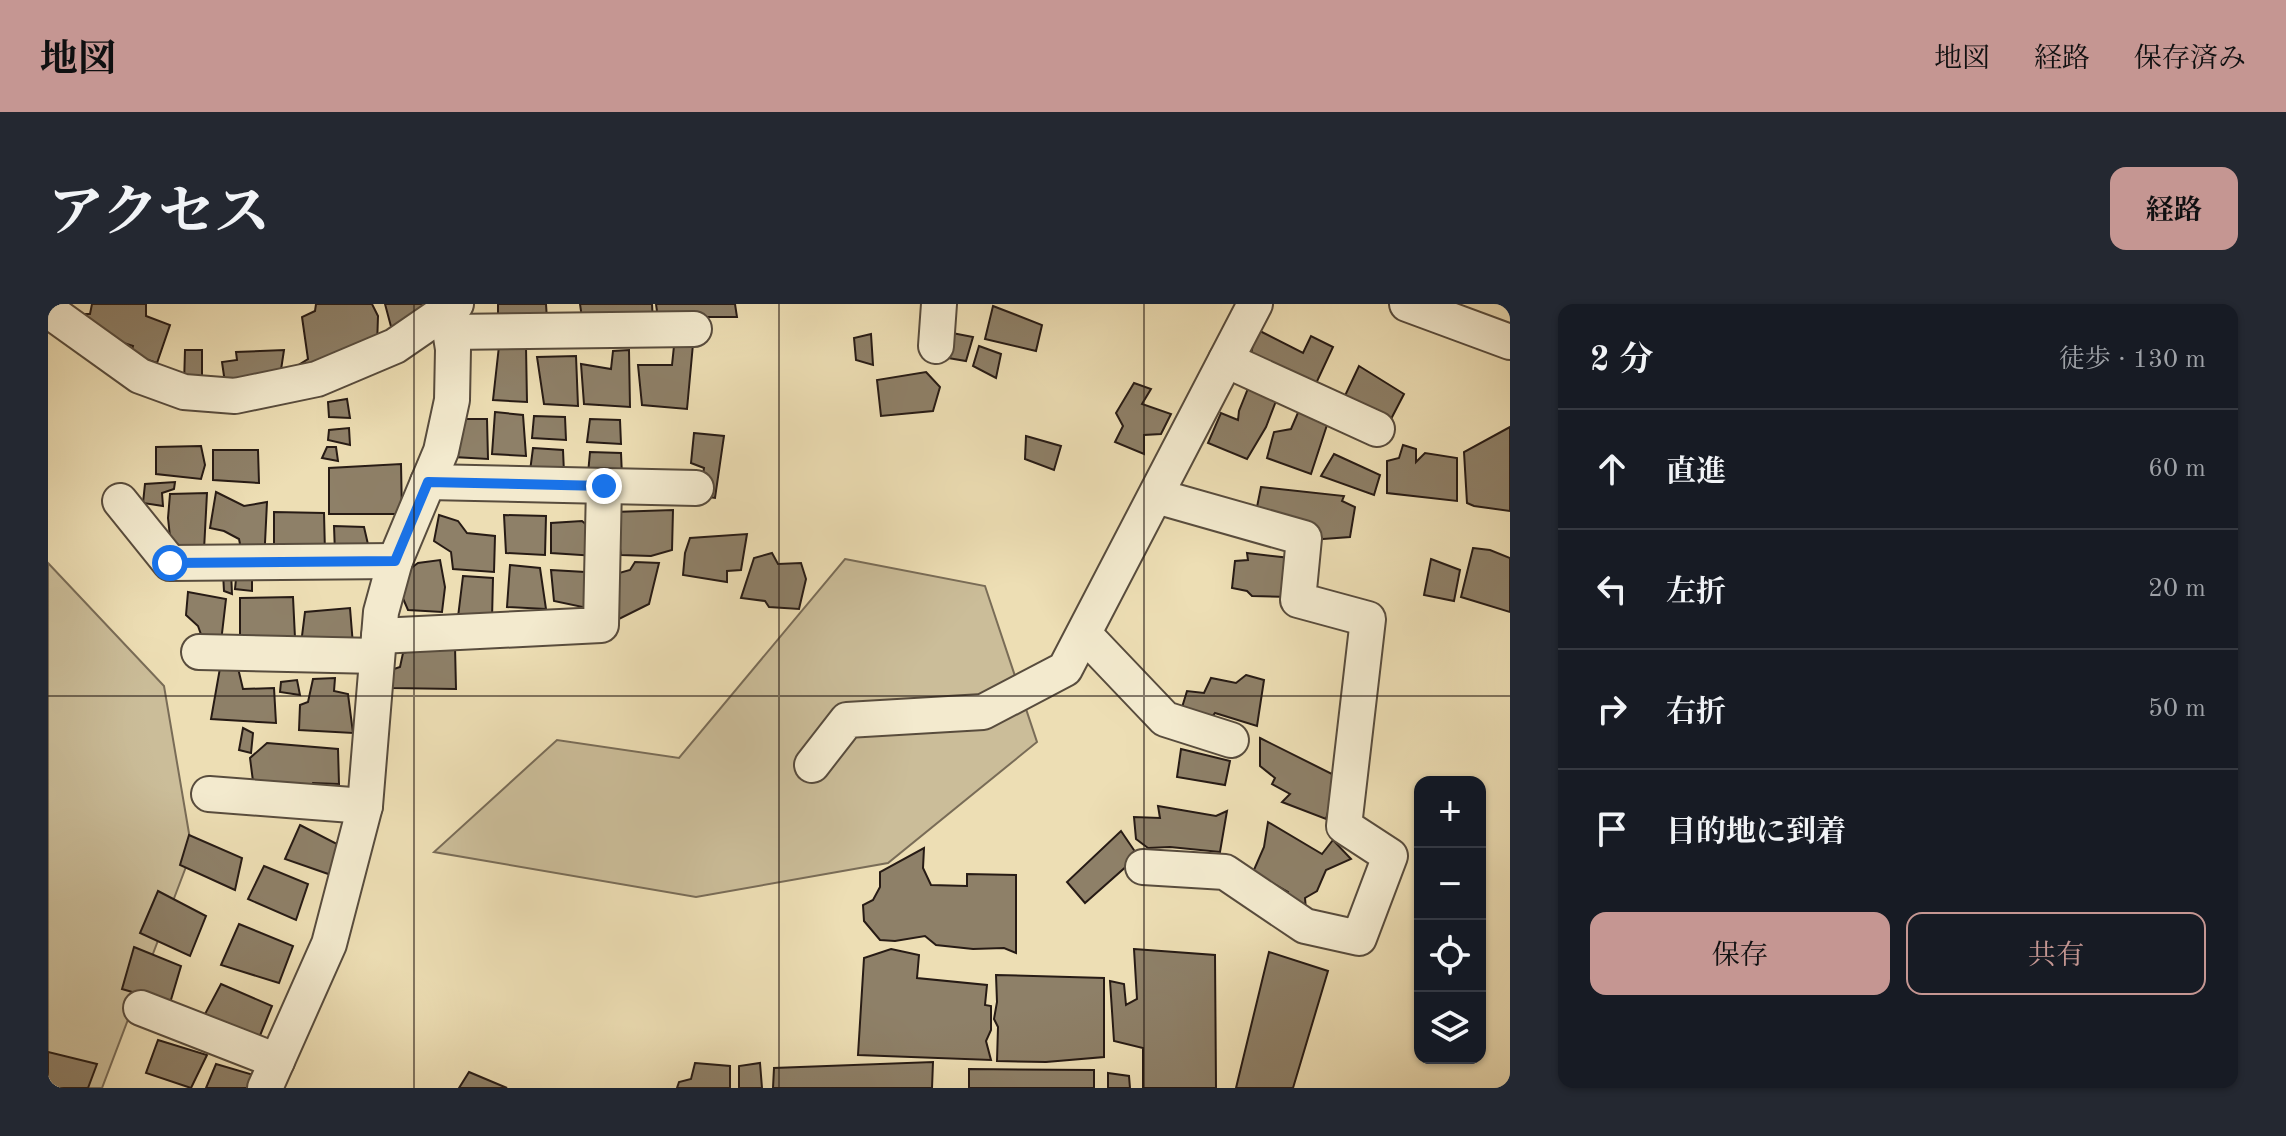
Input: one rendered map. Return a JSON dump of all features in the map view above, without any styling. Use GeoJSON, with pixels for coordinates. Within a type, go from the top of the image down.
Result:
{"type":"FeatureCollection","features":[{"type":"Feature","properties":{"kind":"street"},"geometry":{"type":"LineString","coordinates":[[936,346],[939,304]]}},
{"type":"Feature","properties":{"kind":"street"},"geometry":{"type":"LineString","coordinates":[[812,765],[847,720],[983,712],[1065,669],[1255,304]]}},
{"type":"Feature","properties":{"kind":"street"},"geometry":{"type":"LineString","coordinates":[[1407,304],[1510,342]]}},
{"type":"Feature","properties":{"kind":"street"},"geometry":{"type":"LineString","coordinates":[[48,310],[140,376],[184,392],[235,396],[317,379],[395,346],[451,316],[694,329]]}},
{"type":"Feature","properties":{"kind":"street"},"geometry":{"type":"LineString","coordinates":[[141,1008],[271,1075],[329,944],[365,806],[381,612],[395,561],[441,451],[452,400],[451,316]]}},
{"type":"Feature","properties":{"kind":"street"},"geometry":{"type":"LineString","coordinates":[[1226,360],[1377,429]]}},
{"type":"Feature","properties":{"kind":"street"},"geometry":{"type":"LineString","coordinates":[[428,482],[696,488]]}},
{"type":"Feature","properties":{"kind":"street"},"geometry":{"type":"LineString","coordinates":[[199,652],[378,646],[601,625],[604,486]]}},
{"type":"Feature","properties":{"kind":"street"},"geometry":{"type":"LineString","coordinates":[[1143,867],[1225,872],[1305,926],[1359,938],[1390,856],[1344,826],[1368,619],[1298,600],[1304,538],[1156,496]]}},
{"type":"Feature","properties":{"kind":"street"},"geometry":{"type":"LineString","coordinates":[[120,501],[170,563],[395,561]]}},
{"type":"Feature","properties":{"kind":"street"},"geometry":{"type":"LineString","coordinates":[[1084,634],[1165,719],[1231,740]]}},
{"type":"Feature","properties":{"kind":"street"},"geometry":{"type":"LineString","coordinates":[[209,794],[365,806]]}},
{"type":"Feature","properties":{"kind":"shaded area"},"geometry":{"type":"Polygon","coordinates":[[[845,559],[985,586],[1037,742],[888,863],[696,897],[434,852],[557,740],[679,758],[845,559]]]}},
{"type":"Feature","properties":{"kind":"shaded area"},"geometry":{"type":"Polygon","coordinates":[[[48,563],[164,686],[192,851],[102,1088],[48,1088],[48,563]]]}},
{"type":"Feature","properties":{"kind":"building"},"geometry":{"type":"Polygon","coordinates":[[[92,304],[146,304],[146,316],[170,325],[157,363],[131,354],[133,346],[80,329],[84,314],[90,314],[92,304]]]}},
{"type":"Feature","properties":{"kind":"building"},"geometry":{"type":"Polygon","coordinates":[[[316,304],[372,304],[378,316],[377,346],[360,355],[323,358],[322,369],[306,373],[300,364],[308,359],[302,317],[315,311],[316,304]]]}},
{"type":"Feature","properties":{"kind":"building"},"geometry":{"type":"Polygon","coordinates":[[[385,304],[440,304],[393,334],[385,304]]]}},
{"type":"Feature","properties":{"kind":"building"},"geometry":{"type":"Polygon","coordinates":[[[498,304],[546,304],[547,320],[498,320],[498,304]]]}},
{"type":"Feature","properties":{"kind":"building"},"geometry":{"type":"Polygon","coordinates":[[[580,304],[652,304],[653,322],[583,325],[580,304]]]}},
{"type":"Feature","properties":{"kind":"building"},"geometry":{"type":"Polygon","coordinates":[[[656,304],[735,304],[737,317],[705,317],[659,326],[656,304]]]}},
{"type":"Feature","properties":{"kind":"building"},"geometry":{"type":"Polygon","coordinates":[[[993,306],[1042,325],[1036,351],[985,339],[993,306]]]}},
{"type":"Feature","properties":{"kind":"building"},"geometry":{"type":"Polygon","coordinates":[[[1256,329],[1303,353],[1311,336],[1333,347],[1313,390],[1250,359],[1256,329]]]}},
{"type":"Feature","properties":{"kind":"building"},"geometry":{"type":"Polygon","coordinates":[[[947,332],[973,337],[966,361],[942,357],[947,332]]]}},
{"type":"Feature","properties":{"kind":"building"},"geometry":{"type":"Polygon","coordinates":[[[871,334],[873,365],[856,360],[854,338],[871,334]]]}},
{"type":"Feature","properties":{"kind":"building"},"geometry":{"type":"Polygon","coordinates":[[[693,344],[687,409],[642,405],[638,365],[672,365],[674,346],[693,344]]]}},
{"type":"Feature","properties":{"kind":"building"},"geometry":{"type":"Polygon","coordinates":[[[499,346],[526,347],[527,402],[493,400],[499,346]]]}},
{"type":"Feature","properties":{"kind":"building"},"geometry":{"type":"Polygon","coordinates":[[[979,346],[1001,354],[996,378],[973,366],[979,346]]]}},
{"type":"Feature","properties":{"kind":"building"},"geometry":{"type":"Polygon","coordinates":[[[185,350],[202,350],[202,383],[184,384],[185,350]]]}},
{"type":"Feature","properties":{"kind":"building"},"geometry":{"type":"Polygon","coordinates":[[[284,350],[279,383],[225,383],[222,362],[237,360],[236,352],[284,350]]]}},
{"type":"Feature","properties":{"kind":"building"},"geometry":{"type":"Polygon","coordinates":[[[629,350],[630,407],[584,404],[581,364],[611,369],[613,351],[629,350]]]}},
{"type":"Feature","properties":{"kind":"building"},"geometry":{"type":"Polygon","coordinates":[[[576,356],[578,406],[544,404],[537,357],[576,356]]]}},
{"type":"Feature","properties":{"kind":"building"},"geometry":{"type":"Polygon","coordinates":[[[1359,366],[1404,394],[1390,421],[1342,402],[1359,366]]]}},
{"type":"Feature","properties":{"kind":"building"},"geometry":{"type":"Polygon","coordinates":[[[926,372],[940,387],[933,411],[881,416],[877,380],[926,372]]]}},
{"type":"Feature","properties":{"kind":"building"},"geometry":{"type":"Polygon","coordinates":[[[1134,383],[1151,389],[1142,404],[1171,414],[1161,434],[1144,435],[1144,454],[1115,442],[1123,426],[1116,413],[1134,383]]]}},
{"type":"Feature","properties":{"kind":"building"},"geometry":{"type":"Polygon","coordinates":[[[1249,386],[1276,401],[1266,427],[1247,459],[1208,443],[1221,413],[1238,420],[1249,386]]]}},
{"type":"Feature","properties":{"kind":"building"},"geometry":{"type":"Polygon","coordinates":[[[347,399],[350,418],[329,417],[328,402],[347,399]]]}},
{"type":"Feature","properties":{"kind":"building"},"geometry":{"type":"Polygon","coordinates":[[[1300,408],[1327,425],[1311,474],[1267,458],[1274,432],[1291,429],[1300,408]]]}},
{"type":"Feature","properties":{"kind":"building"},"geometry":{"type":"Polygon","coordinates":[[[495,412],[523,415],[526,456],[492,454],[495,412]]]}},
{"type":"Feature","properties":{"kind":"building"},"geometry":{"type":"Polygon","coordinates":[[[534,416],[565,417],[566,440],[532,438],[534,416]]]}},
{"type":"Feature","properties":{"kind":"building"},"geometry":{"type":"Polygon","coordinates":[[[462,419],[487,419],[488,459],[454,457],[462,419]]]}},
{"type":"Feature","properties":{"kind":"building"},"geometry":{"type":"Polygon","coordinates":[[[590,419],[620,420],[621,444],[587,442],[590,419]]]}},
{"type":"Feature","properties":{"kind":"building"},"geometry":{"type":"Polygon","coordinates":[[[1510,427],[1510,511],[1467,503],[1464,452],[1510,427]]]}},
{"type":"Feature","properties":{"kind":"building"},"geometry":{"type":"Polygon","coordinates":[[[349,428],[350,445],[328,440],[329,430],[349,428]]]}},
{"type":"Feature","properties":{"kind":"building"},"geometry":{"type":"Polygon","coordinates":[[[694,433],[724,436],[715,498],[700,496],[704,468],[691,463],[694,433]]]}},
{"type":"Feature","properties":{"kind":"building"},"geometry":{"type":"Polygon","coordinates":[[[1026,436],[1061,446],[1054,470],[1025,459],[1026,436]]]}},
{"type":"Feature","properties":{"kind":"building"},"geometry":{"type":"Polygon","coordinates":[[[1403,445],[1416,449],[1416,462],[1425,453],[1457,458],[1457,501],[1387,493],[1387,461],[1399,458],[1403,445]]]}},
{"type":"Feature","properties":{"kind":"building"},"geometry":{"type":"Polygon","coordinates":[[[201,446],[205,465],[201,479],[156,474],[156,447],[201,446]]]}},
{"type":"Feature","properties":{"kind":"building"},"geometry":{"type":"Polygon","coordinates":[[[327,447],[336,447],[338,461],[322,458],[327,447]]]}},
{"type":"Feature","properties":{"kind":"building"},"geometry":{"type":"Polygon","coordinates":[[[533,448],[563,450],[564,473],[530,471],[533,448]]]}},
{"type":"Feature","properties":{"kind":"building"},"geometry":{"type":"Polygon","coordinates":[[[213,450],[258,450],[259,483],[213,480],[213,450]]]}},
{"type":"Feature","properties":{"kind":"building"},"geometry":{"type":"Polygon","coordinates":[[[590,452],[621,453],[622,476],[588,474],[590,452]]]}},
{"type":"Feature","properties":{"kind":"building"},"geometry":{"type":"Polygon","coordinates":[[[1334,454],[1380,475],[1374,495],[1321,476],[1334,454]]]}},
{"type":"Feature","properties":{"kind":"building"},"geometry":{"type":"Polygon","coordinates":[[[401,464],[402,514],[329,514],[329,468],[401,464]]]}},
{"type":"Feature","properties":{"kind":"building"},"geometry":{"type":"Polygon","coordinates":[[[175,482],[174,489],[162,493],[163,506],[143,503],[145,484],[175,482]]]}},
{"type":"Feature","properties":{"kind":"building"},"geometry":{"type":"Polygon","coordinates":[[[1261,487],[1344,496],[1342,501],[1355,507],[1350,537],[1323,539],[1255,517],[1261,487]]]}},
{"type":"Feature","properties":{"kind":"building"},"geometry":{"type":"Polygon","coordinates":[[[216,492],[244,506],[267,502],[265,543],[268,557],[242,554],[239,539],[210,528],[216,492]]]}},
{"type":"Feature","properties":{"kind":"building"},"geometry":{"type":"Polygon","coordinates":[[[207,493],[204,550],[171,546],[168,518],[170,494],[207,493]]]}},
{"type":"Feature","properties":{"kind":"building"},"geometry":{"type":"Polygon","coordinates":[[[673,510],[672,550],[651,556],[621,555],[614,512],[673,510]]]}},
{"type":"Feature","properties":{"kind":"building"},"geometry":{"type":"Polygon","coordinates":[[[274,512],[324,513],[325,553],[274,550],[274,512]]]}},
{"type":"Feature","properties":{"kind":"building"},"geometry":{"type":"Polygon","coordinates":[[[439,515],[458,521],[467,533],[495,536],[494,572],[453,569],[451,552],[434,541],[439,515]]]}},
{"type":"Feature","properties":{"kind":"building"},"geometry":{"type":"Polygon","coordinates":[[[504,515],[546,516],[545,555],[506,553],[504,515]]]}},
{"type":"Feature","properties":{"kind":"building"},"geometry":{"type":"Polygon","coordinates":[[[582,521],[595,532],[596,556],[551,553],[551,523],[582,521]]]}},
{"type":"Feature","properties":{"kind":"building"},"geometry":{"type":"Polygon","coordinates":[[[334,526],[364,527],[370,553],[335,553],[334,526]]]}},
{"type":"Feature","properties":{"kind":"building"},"geometry":{"type":"Polygon","coordinates":[[[747,534],[741,570],[727,571],[727,582],[683,575],[690,538],[747,534]]]}},
{"type":"Feature","properties":{"kind":"building"},"geometry":{"type":"Polygon","coordinates":[[[1473,548],[1490,550],[1510,558],[1510,612],[1461,597],[1473,548]]]}},
{"type":"Feature","properties":{"kind":"building"},"geometry":{"type":"Polygon","coordinates":[[[772,553],[778,564],[801,563],[806,579],[799,609],[769,607],[765,601],[741,598],[754,558],[772,553]]]}},
{"type":"Feature","properties":{"kind":"building"},"geometry":{"type":"Polygon","coordinates":[[[1247,553],[1290,558],[1290,597],[1252,596],[1247,591],[1232,588],[1235,561],[1248,560],[1247,553]]]}},
{"type":"Feature","properties":{"kind":"building"},"geometry":{"type":"Polygon","coordinates":[[[1431,559],[1460,570],[1454,601],[1424,595],[1431,559]]]}},
{"type":"Feature","properties":{"kind":"building"},"geometry":{"type":"Polygon","coordinates":[[[440,560],[445,587],[442,612],[408,610],[395,580],[418,563],[440,560]]]}},
{"type":"Feature","properties":{"kind":"building"},"geometry":{"type":"Polygon","coordinates":[[[635,562],[659,563],[649,604],[619,619],[610,605],[612,575],[630,570],[635,562]]]}},
{"type":"Feature","properties":{"kind":"building"},"geometry":{"type":"Polygon","coordinates":[[[510,565],[540,568],[546,609],[507,607],[510,565]]]}},
{"type":"Feature","properties":{"kind":"building"},"geometry":{"type":"Polygon","coordinates":[[[237,569],[252,570],[252,591],[235,589],[237,569]]]}},
{"type":"Feature","properties":{"kind":"building"},"geometry":{"type":"Polygon","coordinates":[[[551,570],[585,572],[592,609],[554,601],[551,570]]]}},
{"type":"Feature","properties":{"kind":"building"},"geometry":{"type":"Polygon","coordinates":[[[231,571],[232,594],[224,591],[223,573],[231,571]]]}},
{"type":"Feature","properties":{"kind":"building"},"geometry":{"type":"Polygon","coordinates":[[[463,576],[493,578],[492,619],[458,617],[463,576]]]}},
{"type":"Feature","properties":{"kind":"building"},"geometry":{"type":"Polygon","coordinates":[[[188,592],[226,599],[221,642],[203,640],[198,626],[186,615],[188,592]]]}},
{"type":"Feature","properties":{"kind":"building"},"geometry":{"type":"Polygon","coordinates":[[[293,597],[295,638],[240,640],[240,598],[293,597]]]}},
{"type":"Feature","properties":{"kind":"building"},"geometry":{"type":"Polygon","coordinates":[[[350,608],[353,645],[301,644],[305,612],[350,608]]]}},
{"type":"Feature","properties":{"kind":"building"},"geometry":{"type":"Polygon","coordinates":[[[455,646],[456,689],[391,688],[388,671],[400,667],[403,653],[455,646]]]}},
{"type":"Feature","properties":{"kind":"building"},"geometry":{"type":"Polygon","coordinates":[[[220,668],[238,668],[243,689],[274,688],[276,723],[211,719],[220,668]]]}},
{"type":"Feature","properties":{"kind":"building"},"geometry":{"type":"Polygon","coordinates":[[[1246,675],[1264,680],[1257,726],[1215,713],[1206,725],[1180,714],[1187,691],[1204,693],[1211,678],[1236,683],[1246,675]]]}},
{"type":"Feature","properties":{"kind":"building"},"geometry":{"type":"Polygon","coordinates":[[[335,678],[334,691],[348,694],[353,733],[299,730],[300,705],[308,702],[313,679],[335,678]]]}},
{"type":"Feature","properties":{"kind":"building"},"geometry":{"type":"Polygon","coordinates":[[[297,680],[300,695],[280,692],[281,682],[297,680]]]}},
{"type":"Feature","properties":{"kind":"building"},"geometry":{"type":"Polygon","coordinates":[[[243,728],[253,733],[251,753],[239,750],[243,728]]]}},
{"type":"Feature","properties":{"kind":"building"},"geometry":{"type":"Polygon","coordinates":[[[1260,738],[1338,777],[1326,819],[1282,802],[1290,794],[1272,784],[1275,778],[1260,766],[1260,738]]]}},
{"type":"Feature","properties":{"kind":"building"},"geometry":{"type":"Polygon","coordinates":[[[267,743],[338,749],[339,784],[313,783],[308,795],[254,789],[250,758],[267,743]]]}},
{"type":"Feature","properties":{"kind":"building"},"geometry":{"type":"Polygon","coordinates":[[[1181,749],[1230,761],[1225,785],[1177,777],[1181,749]]]}},
{"type":"Feature","properties":{"kind":"building"},"geometry":{"type":"Polygon","coordinates":[[[1158,806],[1216,816],[1227,811],[1220,852],[1148,848],[1136,839],[1134,817],[1160,818],[1158,806]]]}},
{"type":"Feature","properties":{"kind":"building"},"geometry":{"type":"Polygon","coordinates":[[[1268,822],[1322,854],[1333,840],[1351,859],[1326,870],[1317,891],[1305,898],[1306,910],[1286,901],[1288,892],[1253,872],[1264,847],[1268,822]]]}},
{"type":"Feature","properties":{"kind":"building"},"geometry":{"type":"Polygon","coordinates":[[[300,825],[339,845],[337,877],[285,859],[300,825]]]}},
{"type":"Feature","properties":{"kind":"building"},"geometry":{"type":"Polygon","coordinates":[[[1121,831],[1138,856],[1085,903],[1067,882],[1121,831]]]}},
{"type":"Feature","properties":{"kind":"building"},"geometry":{"type":"Polygon","coordinates":[[[189,835],[242,858],[235,890],[180,865],[189,835]]]}},
{"type":"Feature","properties":{"kind":"building"},"geometry":{"type":"Polygon","coordinates":[[[924,848],[923,868],[931,885],[967,886],[967,874],[1016,875],[1016,953],[1004,948],[936,945],[925,936],[880,940],[864,921],[863,905],[873,900],[880,887],[880,872],[924,848]]]}},
{"type":"Feature","properties":{"kind":"building"},"geometry":{"type":"Polygon","coordinates":[[[264,866],[308,884],[296,920],[248,899],[264,866]]]}},
{"type":"Feature","properties":{"kind":"building"},"geometry":{"type":"Polygon","coordinates":[[[158,891],[206,916],[190,956],[140,933],[158,891]]]}},
{"type":"Feature","properties":{"kind":"building"},"geometry":{"type":"Polygon","coordinates":[[[239,924],[293,946],[279,983],[221,965],[239,924]]]}},
{"type":"Feature","properties":{"kind":"building"},"geometry":{"type":"Polygon","coordinates":[[[134,947],[181,966],[170,1003],[122,989],[134,947]]]}},
{"type":"Feature","properties":{"kind":"building"},"geometry":{"type":"Polygon","coordinates":[[[891,949],[919,955],[917,978],[987,985],[985,1005],[991,1006],[991,1030],[986,1041],[991,1060],[858,1055],[864,958],[891,949]]]}},
{"type":"Feature","properties":{"kind":"building"},"geometry":{"type":"Polygon","coordinates":[[[1134,949],[1215,955],[1216,1088],[1143,1088],[1143,1048],[1114,1041],[1110,981],[1124,984],[1126,1005],[1137,999],[1134,949]]]}},
{"type":"Feature","properties":{"kind":"building"},"geometry":{"type":"Polygon","coordinates":[[[1269,952],[1328,971],[1293,1088],[1236,1088],[1269,952]]]}},
{"type":"Feature","properties":{"kind":"building"},"geometry":{"type":"Polygon","coordinates":[[[996,975],[1104,978],[1104,1057],[1046,1062],[997,1061],[998,1027],[994,1019],[996,975]]]}},
{"type":"Feature","properties":{"kind":"building"},"geometry":{"type":"Polygon","coordinates":[[[221,984],[272,1006],[257,1043],[205,1014],[221,984]]]}},
{"type":"Feature","properties":{"kind":"building"},"geometry":{"type":"Polygon","coordinates":[[[158,1040],[207,1055],[191,1088],[146,1073],[158,1040]]]}},
{"type":"Feature","properties":{"kind":"building"},"geometry":{"type":"Polygon","coordinates":[[[48,1052],[97,1064],[88,1088],[48,1088],[48,1052]]]}},
{"type":"Feature","properties":{"kind":"building"},"geometry":{"type":"Polygon","coordinates":[[[933,1062],[932,1088],[773,1088],[774,1068],[933,1062]]]}},
{"type":"Feature","properties":{"kind":"building"},"geometry":{"type":"Polygon","coordinates":[[[695,1063],[730,1066],[730,1088],[677,1088],[679,1082],[691,1079],[695,1063]]]}},
{"type":"Feature","properties":{"kind":"building"},"geometry":{"type":"Polygon","coordinates":[[[760,1063],[762,1088],[739,1088],[739,1066],[760,1063]]]}},
{"type":"Feature","properties":{"kind":"building"},"geometry":{"type":"Polygon","coordinates":[[[216,1064],[257,1076],[250,1088],[206,1088],[216,1064]]]}},
{"type":"Feature","properties":{"kind":"building"},"geometry":{"type":"Polygon","coordinates":[[[969,1069],[1094,1070],[1094,1088],[969,1088],[969,1069]]]}},
{"type":"Feature","properties":{"kind":"building"},"geometry":{"type":"Polygon","coordinates":[[[469,1072],[507,1088],[459,1088],[469,1072]]]}},
{"type":"Feature","properties":{"kind":"building"},"geometry":{"type":"Polygon","coordinates":[[[1108,1073],[1129,1076],[1130,1088],[1108,1088],[1108,1073]]]}},
{"type":"Feature","properties":{"kind":"route"},"geometry":{"type":"LineString","coordinates":[[170,563],[395,561],[428,482],[604,486]]}}]}
